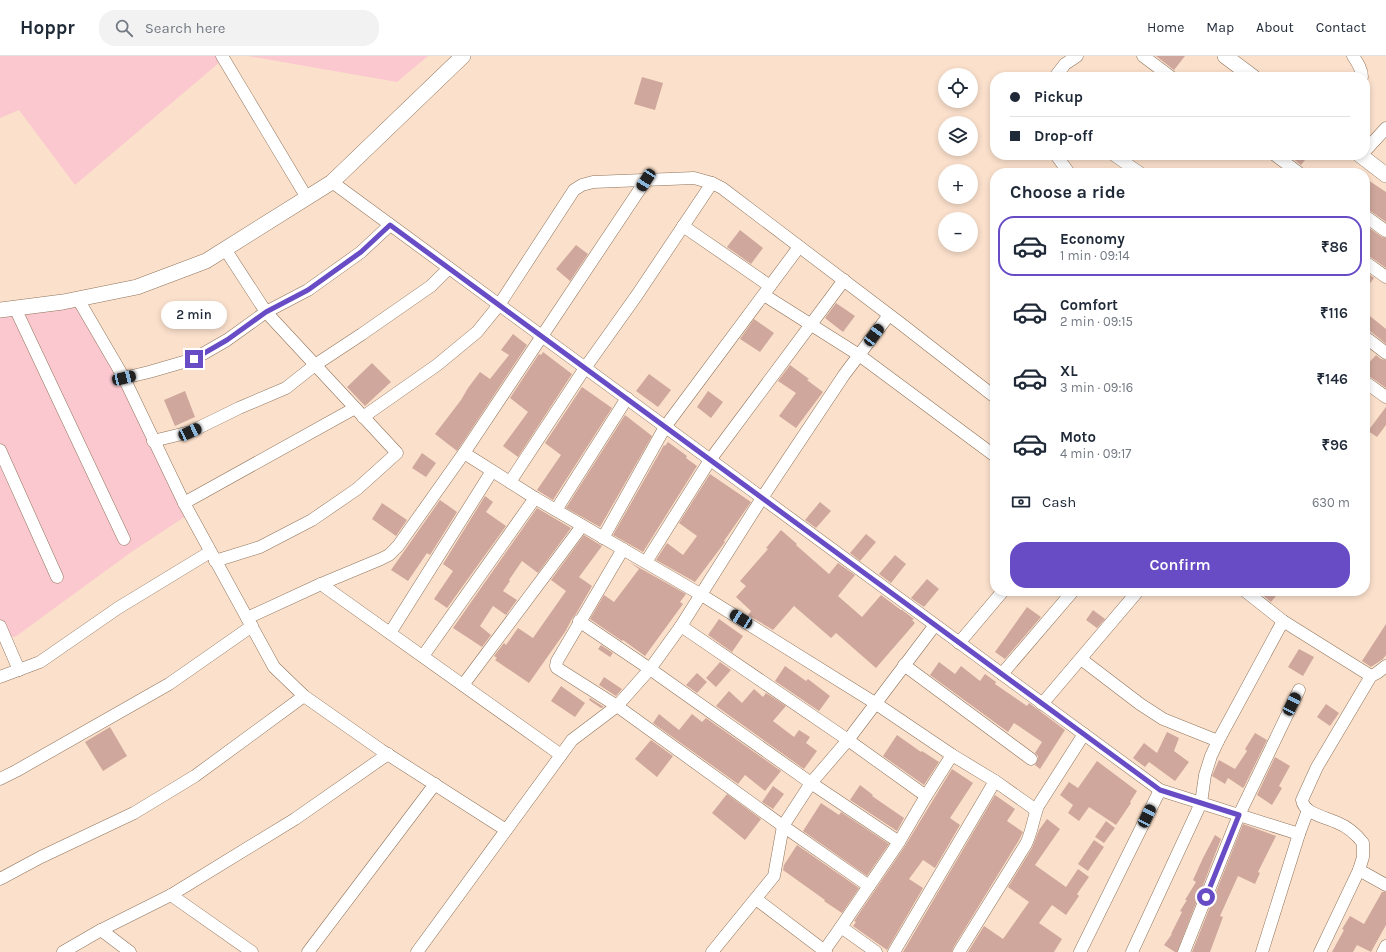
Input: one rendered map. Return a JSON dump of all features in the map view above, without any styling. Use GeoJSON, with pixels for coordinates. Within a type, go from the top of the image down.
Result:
{"type":"FeatureCollection","features":[{"type":"Feature","properties":{"kind":"street"},"geometry":{"type":"LineString","coordinates":[[222,56],[307,198]]}},
{"type":"Feature","properties":{"kind":"street"},"geometry":{"type":"LineString","coordinates":[[0,310],[78,299],[137,287],[206,261],[332,182],[427,92],[462,56]]}},
{"type":"Feature","properties":{"kind":"street"},"geometry":{"type":"LineString","coordinates":[[1059,72],[1066,64],[1077,56]]}},
{"type":"Feature","properties":{"kind":"street"},"geometry":{"type":"LineString","coordinates":[[1143,56],[1164,72]]}},
{"type":"Feature","properties":{"kind":"street"},"geometry":{"type":"LineString","coordinates":[[1225,56],[1246,72]]}},
{"type":"Feature","properties":{"kind":"street"},"geometry":{"type":"LineString","coordinates":[[1352,56],[1358,64],[1361,72]]}},
{"type":"Feature","properties":{"kind":"street"},"geometry":{"type":"LineString","coordinates":[[1370,145],[1386,128]]}},
{"type":"Feature","properties":{"kind":"street"},"geometry":{"type":"LineString","coordinates":[[1121,160],[1133,168]]}},
{"type":"Feature","properties":{"kind":"street"},"geometry":{"type":"LineString","coordinates":[[1282,160],[1292,168]]}},
{"type":"Feature","properties":{"kind":"street"},"geometry":{"type":"LineString","coordinates":[[1369,160],[1386,174]]}},
{"type":"Feature","properties":{"kind":"street"},"geometry":{"type":"LineString","coordinates":[[184,503],[359,412],[437,365],[477,332],[499,305],[574,190],[582,185],[593,182],[694,178],[712,183],[722,188],[990,393]]}},
{"type":"Feature","properties":{"kind":"street"},"geometry":{"type":"LineString","coordinates":[[0,779],[169,684],[249,622],[321,584],[389,555],[398,546],[464,453],[646,180]]}},
{"type":"Feature","properties":{"kind":"street"},"geometry":{"type":"LineString","coordinates":[[332,182],[1160,790],[1299,834]]}},
{"type":"Feature","properties":{"kind":"street"},"geometry":{"type":"LineString","coordinates":[[510,482],[585,368],[637,295],[712,183]]}},
{"type":"Feature","properties":{"kind":"street"},"geometry":{"type":"LineString","coordinates":[[1370,220],[1386,231]]}},
{"type":"Feature","properties":{"kind":"street"},"geometry":{"type":"LineString","coordinates":[[124,378],[194,359],[227,340],[266,312],[314,286],[361,252],[390,225]]}},
{"type":"Feature","properties":{"kind":"street"},"geometry":{"type":"LineString","coordinates":[[683,226],[811,324],[859,355],[990,452]]}},
{"type":"Feature","properties":{"kind":"street"},"geometry":{"type":"LineString","coordinates":[[603,538],[665,427],[799,247]]}},
{"type":"Feature","properties":{"kind":"street"},"geometry":{"type":"LineString","coordinates":[[0,677],[40,662],[118,608],[212,556],[260,547],[312,520],[357,489],[397,453],[266,312],[225,250]]}},
{"type":"Feature","properties":{"kind":"street"},"geometry":{"type":"LineString","coordinates":[[1370,266],[1386,277]]}},
{"type":"Feature","properties":{"kind":"street"},"geometry":{"type":"LineString","coordinates":[[153,441],[190,432],[239,408],[286,388],[315,365],[430,286],[449,268]]}},
{"type":"Feature","properties":{"kind":"street"},"geometry":{"type":"LineString","coordinates":[[646,562],[710,460],[844,280]]}},
{"type":"Feature","properties":{"kind":"street"},"geometry":{"type":"LineString","coordinates":[[78,299],[124,378],[184,503],[274,667],[304,696],[388,754],[506,830]]}},
{"type":"Feature","properties":{"kind":"street"},"geometry":{"type":"LineString","coordinates":[[15,308],[124,539]]}},
{"type":"Feature","properties":{"kind":"street"},"geometry":{"type":"LineString","coordinates":[[420,951],[572,740],[617,706],[650,669],[681,626],[762,498],[844,375],[889,315]]}},
{"type":"Feature","properties":{"kind":"street"},"geometry":{"type":"LineString","coordinates":[[1370,341],[1386,353]]}},
{"type":"Feature","properties":{"kind":"street"},"geometry":{"type":"LineString","coordinates":[[1370,386],[1386,397]]}},
{"type":"Feature","properties":{"kind":"street"},"geometry":{"type":"LineString","coordinates":[[556,510],[626,398]]}},
{"type":"Feature","properties":{"kind":"street"},"geometry":{"type":"LineString","coordinates":[[0,450],[57,577]]}},
{"type":"Feature","properties":{"kind":"street"},"geometry":{"type":"LineString","coordinates":[[464,453],[535,498],[700,594],[875,703],[952,755],[995,781],[1036,810]]}},
{"type":"Feature","properties":{"kind":"street"},"geometry":{"type":"LineString","coordinates":[[390,633],[492,471]]}},
{"type":"Feature","properties":{"kind":"street"},"geometry":{"type":"LineString","coordinates":[[423,656],[535,498]]}},
{"type":"Feature","properties":{"kind":"street"},"geometry":{"type":"LineString","coordinates":[[463,685],[582,526]]}},
{"type":"Feature","properties":{"kind":"street"},"geometry":{"type":"LineString","coordinates":[[623,549],[579,621],[557,661],[556,666],[559,670],[617,706],[869,886]]}},
{"type":"Feature","properties":{"kind":"street"},"geometry":{"type":"LineString","coordinates":[[321,584],[561,755]]}},
{"type":"Feature","properties":{"kind":"street"},"geometry":{"type":"LineString","coordinates":[[959,643],[999,596]]}},
{"type":"Feature","properties":{"kind":"street"},"geometry":{"type":"LineString","coordinates":[[1002,674],[1069,596]]}},
{"type":"Feature","properties":{"kind":"street"},"geometry":{"type":"LineString","coordinates":[[1042,704],[1134,596]]}},
{"type":"Feature","properties":{"kind":"street"},"geometry":{"type":"LineString","coordinates":[[1250,596],[1283,621],[1371,676]]}},
{"type":"Feature","properties":{"kind":"street"},"geometry":{"type":"LineString","coordinates":[[579,621],[650,669],[811,783],[899,842]]}},
{"type":"Feature","properties":{"kind":"street"},"geometry":{"type":"LineString","coordinates":[[1132,952],[1201,803],[1205,776],[1211,756],[1283,621]]}},
{"type":"Feature","properties":{"kind":"street"},"geometry":{"type":"LineString","coordinates":[[712,952],[774,876],[783,826],[811,783],[848,740],[935,625]]}},
{"type":"Feature","properties":{"kind":"street"},"geometry":{"type":"LineString","coordinates":[[0,626],[19,670]]}},
{"type":"Feature","properties":{"kind":"street"},"geometry":{"type":"LineString","coordinates":[[681,626],[848,740],[926,796]]}},
{"type":"Feature","properties":{"kind":"street"},"geometry":{"type":"LineString","coordinates":[[1081,658],[1140,704],[1163,719],[1218,741]]}},
{"type":"Feature","properties":{"kind":"street"},"geometry":{"type":"LineString","coordinates":[[904,665],[1031,758]]}},
{"type":"Feature","properties":{"kind":"street"},"geometry":{"type":"LineString","coordinates":[[1320,952],[1359,870],[1363,857],[1363,843],[1358,837],[1338,823],[1308,810],[1302,804],[1302,800],[1314,774],[1371,676],[1386,666]]}},
{"type":"Feature","properties":{"kind":"street"},"geometry":{"type":"LineString","coordinates":[[1184,952],[1239,815],[1299,690]]}},
{"type":"Feature","properties":{"kind":"street"},"geometry":{"type":"LineString","coordinates":[[0,879],[41,857],[134,813],[195,776],[304,696]]}},
{"type":"Feature","properties":{"kind":"street"},"geometry":{"type":"LineString","coordinates":[[960,952],[1026,844],[1030,835],[1033,817],[1036,810],[1084,734]]}},
{"type":"Feature","properties":{"kind":"street"},"geometry":{"type":"LineString","coordinates":[[62,952],[101,930],[171,895],[295,819],[388,754]]}},
{"type":"Feature","properties":{"kind":"street"},"geometry":{"type":"LineString","coordinates":[[756,898],[825,951],[899,842],[952,755]]}},
{"type":"Feature","properties":{"kind":"street"},"geometry":{"type":"LineString","coordinates":[[894,952],[995,781]]}},
{"type":"Feature","properties":{"kind":"street"},"geometry":{"type":"LineString","coordinates":[[308,952],[434,784]]}},
{"type":"Feature","properties":{"kind":"street"},"geometry":{"type":"LineString","coordinates":[[1080,952],[1160,790]]}},
{"type":"Feature","properties":{"kind":"street"},"geometry":{"type":"LineString","coordinates":[[1262,952],[1308,810]]}},
{"type":"Feature","properties":{"kind":"street"},"geometry":{"type":"LineString","coordinates":[[1359,870],[1386,885]]}},
{"type":"Feature","properties":{"kind":"street"},"geometry":{"type":"LineString","coordinates":[[171,895],[252,952]]}},
{"type":"Feature","properties":{"kind":"street"},"geometry":{"type":"LineString","coordinates":[[841,927],[876,952]]}},
{"type":"Feature","properties":{"kind":"street"},"geometry":{"type":"LineString","coordinates":[[101,930],[130,952]]}},
{"type":"Feature","properties":{"kind":"street"},"geometry":{"type":"LineString","coordinates":[[1383,952],[1386,946]]}},
{"type":"Feature","properties":{"kind":"shaded area"},"geometry":{"type":"Polygon","coordinates":[[[0,56],[227,56],[75,185],[19,110],[0,118],[0,56]]]}},
{"type":"Feature","properties":{"kind":"shaded area"},"geometry":{"type":"Polygon","coordinates":[[[248,56],[428,56],[397,82],[248,56]]]}},
{"type":"Feature","properties":{"kind":"shaded area"},"geometry":{"type":"Polygon","coordinates":[[[78,301],[189,514],[130,553],[15,637],[0,634],[0,314],[78,301]]]}},
{"type":"Feature","properties":{"kind":"building"},"geometry":{"type":"Polygon","coordinates":[[[1156,56],[1185,56],[1174,70],[1156,56]]]}},
{"type":"Feature","properties":{"kind":"building"},"geometry":{"type":"Polygon","coordinates":[[[642,77],[663,83],[655,110],[634,104],[642,77]]]}},
{"type":"Feature","properties":{"kind":"building"},"geometry":{"type":"Polygon","coordinates":[[[1294,160],[1305,160],[1301,165],[1294,160]]]}},
{"type":"Feature","properties":{"kind":"building"},"geometry":{"type":"Polygon","coordinates":[[[1370,181],[1386,192],[1386,222],[1370,211],[1370,181]]]}},
{"type":"Feature","properties":{"kind":"building"},"geometry":{"type":"Polygon","coordinates":[[[1370,229],[1386,238],[1386,268],[1370,257],[1370,229]]]}},
{"type":"Feature","properties":{"kind":"building"},"geometry":{"type":"Polygon","coordinates":[[[740,230],[763,248],[751,264],[727,247],[740,230]]]}},
{"type":"Feature","properties":{"kind":"building"},"geometry":{"type":"Polygon","coordinates":[[[576,245],[588,254],[570,281],[556,269],[576,245]]]}},
{"type":"Feature","properties":{"kind":"building"},"geometry":{"type":"Polygon","coordinates":[[[1370,275],[1374,278],[1370,283],[1370,275]]]}},
{"type":"Feature","properties":{"kind":"building"},"geometry":{"type":"Polygon","coordinates":[[[836,303],[855,316],[843,332],[825,318],[836,303]]]}},
{"type":"Feature","properties":{"kind":"building"},"geometry":{"type":"Polygon","coordinates":[[[1370,316],[1386,329],[1386,344],[1370,331],[1370,316]]]}},
{"type":"Feature","properties":{"kind":"building"},"geometry":{"type":"Polygon","coordinates":[[[754,319],[774,333],[760,352],[740,339],[754,319]]]}},
{"type":"Feature","properties":{"kind":"building"},"geometry":{"type":"Polygon","coordinates":[[[513,334],[527,345],[457,451],[435,434],[480,372],[490,379],[509,355],[501,350],[513,334]]]}},
{"type":"Feature","properties":{"kind":"building"},"geometry":{"type":"Polygon","coordinates":[[[543,352],[572,374],[518,457],[503,446],[528,412],[510,398],[539,354],[541,355],[543,352]]]}},
{"type":"Feature","properties":{"kind":"building"},"geometry":{"type":"Polygon","coordinates":[[[1376,355],[1381,359],[1386,360],[1386,388],[1370,377],[1370,362],[1376,355]]]}},
{"type":"Feature","properties":{"kind":"building"},"geometry":{"type":"Polygon","coordinates":[[[372,363],[391,382],[365,406],[347,387],[372,363]]]}},
{"type":"Feature","properties":{"kind":"building"},"geometry":{"type":"Polygon","coordinates":[[[790,365],[823,392],[796,428],[779,416],[796,393],[778,381],[790,365]]]}},
{"type":"Feature","properties":{"kind":"building"},"geometry":{"type":"Polygon","coordinates":[[[649,374],[671,390],[658,407],[636,391],[649,374]]]}},
{"type":"Feature","properties":{"kind":"building"},"geometry":{"type":"Polygon","coordinates":[[[582,387],[612,408],[553,500],[537,490],[561,455],[545,443],[582,387]]]}},
{"type":"Feature","properties":{"kind":"building"},"geometry":{"type":"Polygon","coordinates":[[[185,391],[195,417],[175,426],[164,400],[185,391]]]}},
{"type":"Feature","properties":{"kind":"building"},"geometry":{"type":"Polygon","coordinates":[[[708,391],[723,402],[711,418],[697,407],[708,391]]]}},
{"type":"Feature","properties":{"kind":"building"},"geometry":{"type":"Polygon","coordinates":[[[1386,407],[1386,425],[1377,437],[1370,432],[1370,428],[1386,407]]]}},
{"type":"Feature","properties":{"kind":"building"},"geometry":{"type":"Polygon","coordinates":[[[625,415],[652,436],[600,527],[566,508],[625,415]]]}},
{"type":"Feature","properties":{"kind":"building"},"geometry":{"type":"Polygon","coordinates":[[[668,442],[687,456],[686,458],[697,466],[643,552],[613,535],[664,445],[665,446],[668,442]]]}},
{"type":"Feature","properties":{"kind":"building"},"geometry":{"type":"Polygon","coordinates":[[[422,453],[436,463],[426,477],[412,468],[422,453]]]}},
{"type":"Feature","properties":{"kind":"building"},"geometry":{"type":"Polygon","coordinates":[[[710,474],[751,502],[724,541],[725,542],[695,582],[656,560],[667,543],[683,555],[697,536],[679,523],[710,474]]]}},
{"type":"Feature","properties":{"kind":"building"},"geometry":{"type":"Polygon","coordinates":[[[485,496],[493,502],[486,512],[506,526],[447,608],[434,599],[453,571],[443,564],[485,496]]]}},
{"type":"Feature","properties":{"kind":"building"},"geometry":{"type":"Polygon","coordinates":[[[440,500],[457,512],[430,555],[427,553],[408,581],[391,570],[440,500]]]}},
{"type":"Feature","properties":{"kind":"building"},"geometry":{"type":"Polygon","coordinates":[[[820,502],[831,511],[816,528],[805,520],[820,502]]]}},
{"type":"Feature","properties":{"kind":"building"},"geometry":{"type":"Polygon","coordinates":[[[382,503],[407,520],[396,536],[372,519],[382,503]]]}},
{"type":"Feature","properties":{"kind":"building"},"geometry":{"type":"Polygon","coordinates":[[[537,508],[571,528],[538,573],[522,561],[503,591],[517,600],[506,615],[493,606],[480,626],[491,635],[482,647],[453,628],[537,508]]]}},
{"type":"Feature","properties":{"kind":"building"},"geometry":{"type":"Polygon","coordinates":[[[781,530],[829,574],[838,563],[855,575],[838,596],[862,617],[881,595],[914,619],[912,620],[915,623],[876,668],[836,633],[831,638],[794,606],[773,630],[748,615],[751,611],[736,597],[746,586],[740,581],[768,549],[766,548],[781,530]]]}},
{"type":"Feature","properties":{"kind":"building"},"geometry":{"type":"Polygon","coordinates":[[[866,534],[876,542],[860,561],[850,553],[866,534]]]}},
{"type":"Feature","properties":{"kind":"building"},"geometry":{"type":"Polygon","coordinates":[[[584,535],[602,546],[579,577],[592,586],[565,632],[529,683],[495,660],[497,658],[494,656],[504,643],[506,645],[518,628],[533,638],[566,591],[551,580],[584,535]]]}},
{"type":"Feature","properties":{"kind":"building"},"geometry":{"type":"Polygon","coordinates":[[[895,555],[906,564],[891,583],[879,574],[895,555]]]}},
{"type":"Feature","properties":{"kind":"building"},"geometry":{"type":"Polygon","coordinates":[[[629,562],[686,594],[680,602],[683,604],[645,656],[590,619],[604,595],[614,602],[639,569],[629,562]]]}},
{"type":"Feature","properties":{"kind":"building"},"geometry":{"type":"Polygon","coordinates":[[[927,579],[939,589],[924,607],[911,598],[927,579]]]}},
{"type":"Feature","properties":{"kind":"building"},"geometry":{"type":"Polygon","coordinates":[[[1264,596],[1276,596],[1271,602],[1264,596]]]}},
{"type":"Feature","properties":{"kind":"building"},"geometry":{"type":"Polygon","coordinates":[[[1027,607],[1041,617],[1005,659],[995,652],[1027,607]]]}},
{"type":"Feature","properties":{"kind":"building"},"geometry":{"type":"Polygon","coordinates":[[[1093,610],[1105,619],[1097,628],[1086,620],[1093,610]]]}},
{"type":"Feature","properties":{"kind":"building"},"geometry":{"type":"Polygon","coordinates":[[[719,619],[743,636],[732,652],[708,635],[719,619]]]}},
{"type":"Feature","properties":{"kind":"building"},"geometry":{"type":"Polygon","coordinates":[[[1386,624],[1386,655],[1383,659],[1371,667],[1362,661],[1386,624]]]}},
{"type":"Feature","properties":{"kind":"building"},"geometry":{"type":"Polygon","coordinates":[[[601,645],[613,653],[610,657],[598,649],[601,645]]]}},
{"type":"Feature","properties":{"kind":"building"},"geometry":{"type":"Polygon","coordinates":[[[1299,649],[1314,657],[1303,676],[1288,667],[1299,649]]]}},
{"type":"Feature","properties":{"kind":"building"},"geometry":{"type":"Polygon","coordinates":[[[720,662],[731,670],[716,687],[706,678],[720,662]]]}},
{"type":"Feature","properties":{"kind":"building"},"geometry":{"type":"Polygon","coordinates":[[[939,662],[955,674],[961,666],[980,681],[985,674],[996,682],[995,684],[1027,706],[1029,703],[1065,730],[1040,769],[1035,765],[1038,756],[1035,753],[1042,742],[1014,723],[1008,732],[930,675],[939,662]]]}},
{"type":"Feature","properties":{"kind":"building"},"geometry":{"type":"Polygon","coordinates":[[[785,666],[806,681],[808,679],[830,696],[819,711],[775,681],[785,666]]]}},
{"type":"Feature","properties":{"kind":"building"},"geometry":{"type":"Polygon","coordinates":[[[697,673],[707,682],[697,693],[686,685],[697,673]]]}},
{"type":"Feature","properties":{"kind":"building"},"geometry":{"type":"Polygon","coordinates":[[[604,677],[622,689],[616,696],[599,685],[604,677]]]}},
{"type":"Feature","properties":{"kind":"building"},"geometry":{"type":"Polygon","coordinates":[[[561,686],[585,703],[575,717],[551,701],[561,686]]]}},
{"type":"Feature","properties":{"kind":"building"},"geometry":{"type":"Polygon","coordinates":[[[754,689],[763,697],[766,693],[786,706],[773,721],[794,737],[799,730],[810,737],[806,743],[817,751],[804,769],[716,706],[729,691],[742,703],[754,689]]]}},
{"type":"Feature","properties":{"kind":"building"},"geometry":{"type":"Polygon","coordinates":[[[590,698],[604,707],[601,708],[589,700],[590,698]]]}},
{"type":"Feature","properties":{"kind":"building"},"geometry":{"type":"Polygon","coordinates":[[[1326,704],[1339,713],[1330,726],[1317,717],[1326,704]]]}},
{"type":"Feature","properties":{"kind":"building"},"geometry":{"type":"Polygon","coordinates":[[[659,714],[679,730],[692,714],[702,722],[706,718],[781,771],[765,791],[745,775],[738,784],[653,723],[659,714]]]}},
{"type":"Feature","properties":{"kind":"building"},"geometry":{"type":"Polygon","coordinates":[[[110,727],[127,756],[103,771],[85,742],[110,727]]]}},
{"type":"Feature","properties":{"kind":"building"},"geometry":{"type":"Polygon","coordinates":[[[1167,732],[1179,738],[1174,751],[1189,762],[1175,781],[1149,762],[1145,767],[1133,758],[1144,743],[1157,753],[1167,732]]]}},
{"type":"Feature","properties":{"kind":"building"},"geometry":{"type":"Polygon","coordinates":[[[1255,733],[1267,740],[1243,788],[1228,778],[1225,784],[1212,776],[1219,760],[1235,769],[1247,751],[1245,749],[1255,733]]]}},
{"type":"Feature","properties":{"kind":"building"},"geometry":{"type":"Polygon","coordinates":[[[897,735],[921,752],[922,751],[939,762],[924,785],[883,756],[897,735]]]}},
{"type":"Feature","properties":{"kind":"building"},"geometry":{"type":"Polygon","coordinates":[[[651,740],[673,756],[657,777],[635,759],[651,740]]]}},
{"type":"Feature","properties":{"kind":"building"},"geometry":{"type":"Polygon","coordinates":[[[1275,757],[1290,766],[1279,786],[1282,788],[1272,805],[1257,795],[1275,757]]]}},
{"type":"Feature","properties":{"kind":"building"},"geometry":{"type":"Polygon","coordinates":[[[1097,761],[1137,791],[1130,802],[1131,803],[1116,825],[1089,807],[1079,821],[1068,813],[1073,805],[1060,795],[1069,782],[1078,788],[1097,761]]]}},
{"type":"Feature","properties":{"kind":"building"},"geometry":{"type":"Polygon","coordinates":[[[952,769],[973,783],[950,818],[960,825],[935,868],[923,860],[909,879],[923,888],[887,950],[853,926],[856,922],[854,921],[905,846],[952,769]]]}},
{"type":"Feature","properties":{"kind":"building"},"geometry":{"type":"Polygon","coordinates":[[[860,785],[873,795],[872,796],[904,818],[897,831],[850,800],[860,785]]]}},
{"type":"Feature","properties":{"kind":"building"},"geometry":{"type":"Polygon","coordinates":[[[773,786],[784,794],[773,809],[762,802],[773,786]]]}},
{"type":"Feature","properties":{"kind":"building"},"geometry":{"type":"Polygon","coordinates":[[[727,794],[761,819],[745,840],[712,813],[727,794]]]}},
{"type":"Feature","properties":{"kind":"building"},"geometry":{"type":"Polygon","coordinates":[[[995,795],[1015,809],[1007,821],[1023,832],[1019,840],[952,952],[903,952],[995,795]]]}},
{"type":"Feature","properties":{"kind":"building"},"geometry":{"type":"Polygon","coordinates":[[[821,803],[839,815],[841,812],[889,844],[867,876],[803,831],[821,803]]]}},
{"type":"Feature","properties":{"kind":"building"},"geometry":{"type":"Polygon","coordinates":[[[1047,819],[1060,829],[1035,865],[1066,887],[1078,869],[1089,877],[1077,894],[1079,896],[1066,915],[1052,905],[1039,923],[1062,939],[1054,952],[968,952],[984,926],[1003,939],[1029,902],[1008,887],[1032,848],[1039,830],[1047,819]]]}},
{"type":"Feature","properties":{"kind":"building"},"geometry":{"type":"Polygon","coordinates":[[[1106,821],[1115,828],[1104,843],[1095,837],[1106,821]]]}},
{"type":"Feature","properties":{"kind":"building"},"geometry":{"type":"Polygon","coordinates":[[[1243,824],[1276,836],[1258,872],[1260,873],[1255,884],[1238,876],[1220,916],[1223,917],[1210,952],[1192,952],[1243,824]]]}},
{"type":"Feature","properties":{"kind":"building"},"geometry":{"type":"Polygon","coordinates":[[[1215,835],[1221,839],[1177,952],[1175,952],[1164,945],[1172,934],[1182,912],[1180,911],[1187,900],[1185,900],[1196,882],[1193,880],[1215,835]]]}},
{"type":"Feature","properties":{"kind":"building"},"geometry":{"type":"Polygon","coordinates":[[[1094,840],[1104,847],[1088,871],[1078,864],[1094,840]]]}},
{"type":"Feature","properties":{"kind":"building"},"geometry":{"type":"Polygon","coordinates":[[[797,845],[859,888],[842,913],[783,870],[784,865],[797,845]]]}},
{"type":"Feature","properties":{"kind":"building"},"geometry":{"type":"Polygon","coordinates":[[[1382,892],[1386,892],[1386,925],[1371,952],[1357,945],[1353,952],[1332,952],[1344,930],[1342,929],[1350,916],[1364,924],[1382,892]]]}},
{"type":"Feature","properties":{"kind":"route"},"geometry":{"type":"LineString","coordinates":[[194,359],[227,340],[266,312],[308,290],[361,252],[390,225],[1160,790],[1239,815],[1206,897]]}}]}
